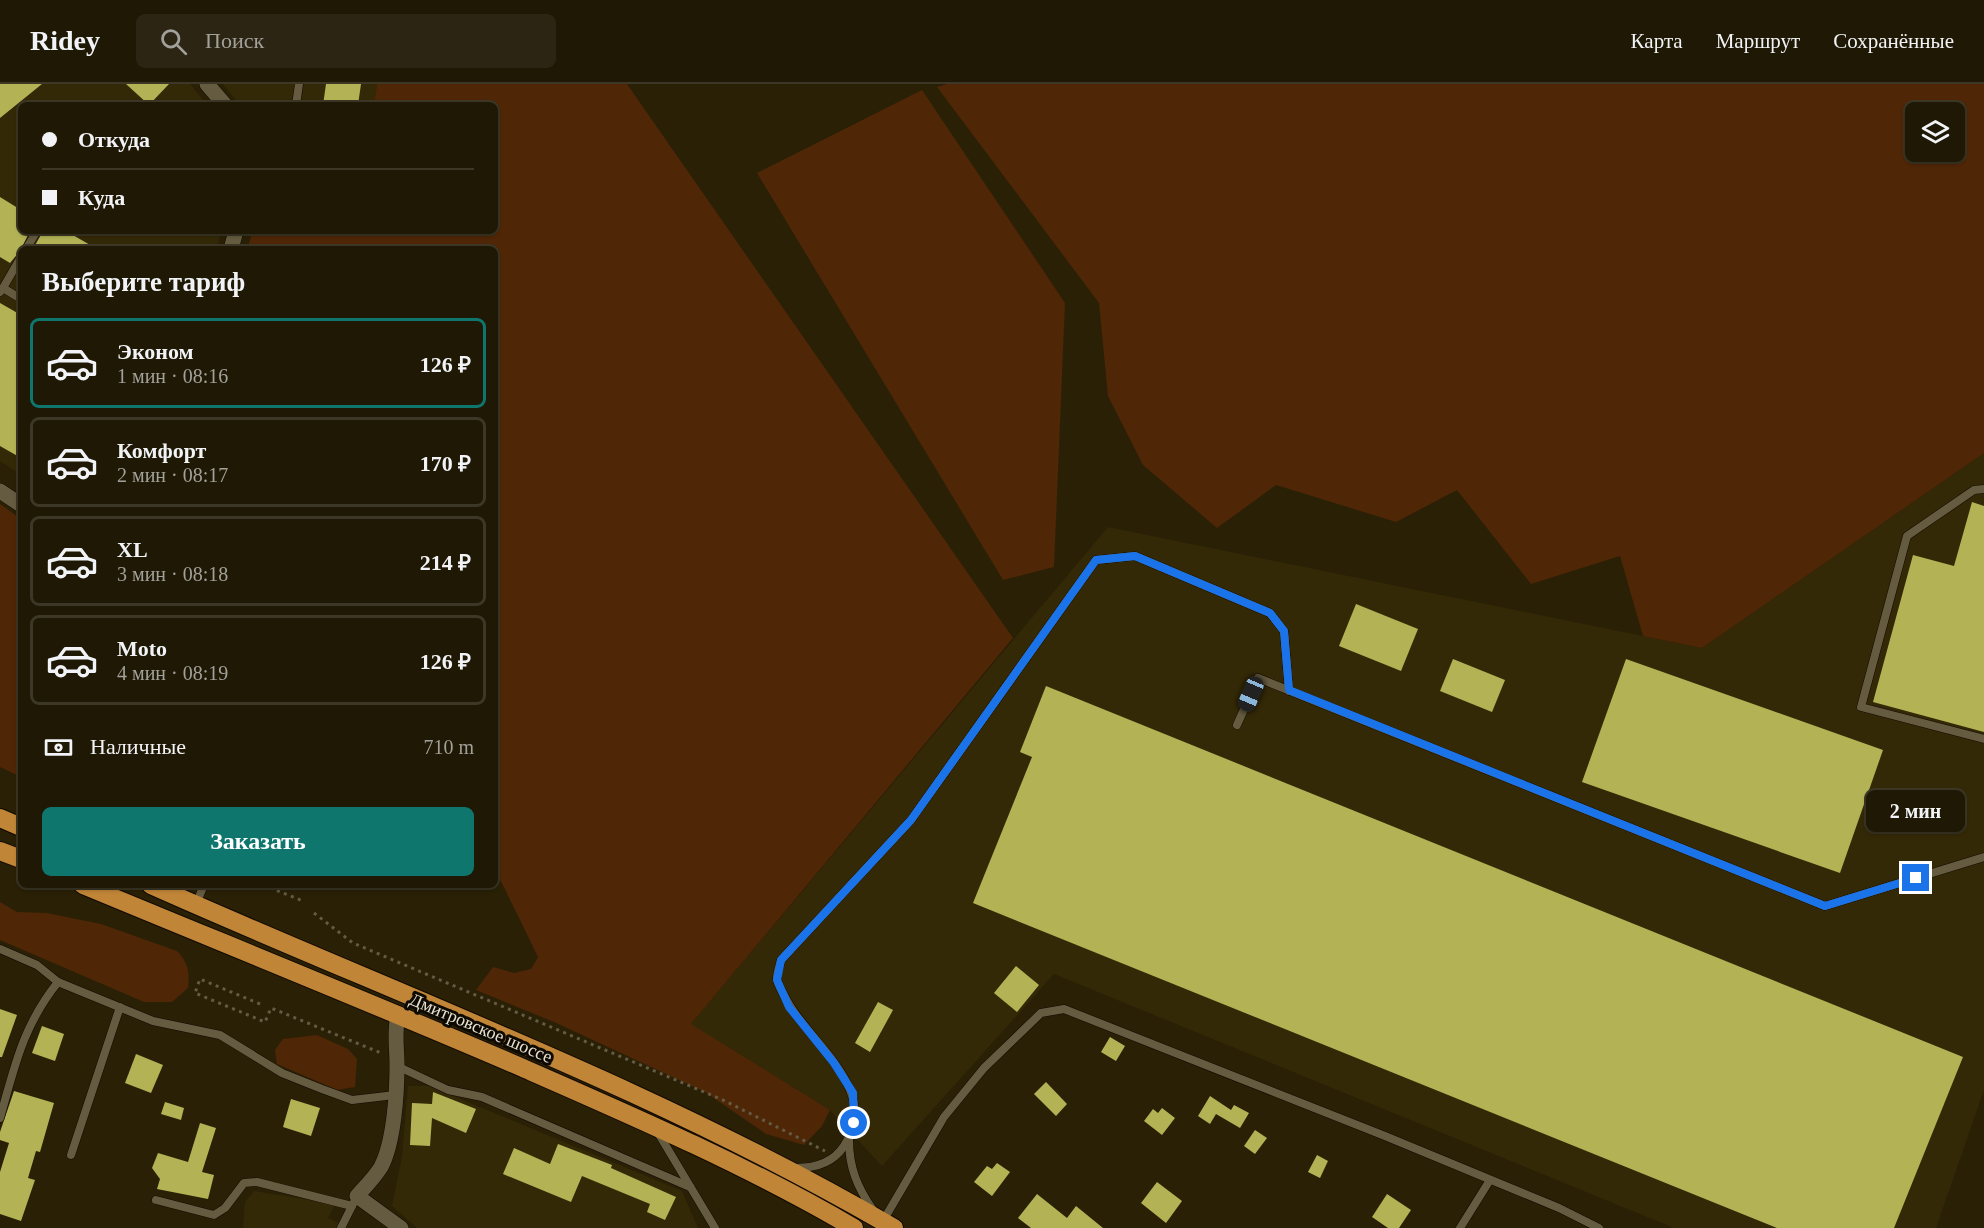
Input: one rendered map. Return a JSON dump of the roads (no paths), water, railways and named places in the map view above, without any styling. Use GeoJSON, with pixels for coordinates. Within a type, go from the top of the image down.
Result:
{"type":"FeatureCollection","features":[{"type":"Feature","properties":{"kind":"highway"},"geometry":{"type":"LineString","coordinates":[[0,818],[18,826]]}},
{"type":"Feature","properties":{"kind":"highway"},"geometry":{"type":"LineString","coordinates":[[0,850],[18,858]]}},
{"type":"Feature","properties":{"kind":"highway","name":"Дмитровское шоссе"},"geometry":{"type":"LineString","coordinates":[[90,888],[398,1015],[654,1127],[804,1200],[854,1228]]}},
{"type":"Feature","properties":{"kind":"highway","name":"Дмитровское шоссе"},"geometry":{"type":"LineString","coordinates":[[158,888],[607,1082],[786,1169],[885,1223]]}},
{"type":"Feature","properties":{"kind":"street"},"geometry":{"type":"LineString","coordinates":[[207,84],[222,102]]}},
{"type":"Feature","properties":{"kind":"street"},"geometry":{"type":"LineString","coordinates":[[0,491],[18,503]]}},
{"type":"Feature","properties":{"kind":"street"},"geometry":{"type":"LineString","coordinates":[[398,1015],[393,1034],[397,1063],[388,1146],[380,1168],[354,1201],[401,1228]]}},
{"type":"Feature","properties":{"kind":"lane"},"geometry":{"type":"LineString","coordinates":[[296,102],[299,84]]}},
{"type":"Feature","properties":{"kind":"lane"},"geometry":{"type":"LineString","coordinates":[[18,262],[1,290],[18,298]]}},
{"type":"Feature","properties":{"kind":"lane"},"geometry":{"type":"LineString","coordinates":[[1984,489],[1974,489],[1907,536],[1861,707],[1984,739]]}},
{"type":"Feature","properties":{"kind":"lane"},"geometry":{"type":"LineString","coordinates":[[1289,690],[1284,631],[1270,613],[1135,556],[1096,560],[911,820],[781,960],[777,980],[789,1007],[834,1063],[853,1093],[854,1123],[849,1140],[849,1161],[855,1180],[885,1223],[944,1117],[984,1068],[1041,1013],[1064,1009],[1490,1180],[1599,1228]]}},
{"type":"Feature","properties":{"kind":"lane"},"geometry":{"type":"LineString","coordinates":[[1237,725],[1257,678],[1825,906],[1984,858]]}},
{"type":"Feature","properties":{"kind":"lane"},"geometry":{"type":"LineString","coordinates":[[196,904],[203,888]]}},
{"type":"Feature","properties":{"kind":"lane"},"geometry":{"type":"LineString","coordinates":[[0,950],[37,965],[58,982],[153,1022],[220,1035],[282,1073],[352,1100],[395,1095]]}},
{"type":"Feature","properties":{"kind":"lane"},"geometry":{"type":"LineString","coordinates":[[0,1118],[23,1039],[38,1007],[58,982]]}},
{"type":"Feature","properties":{"kind":"lane"},"geometry":{"type":"LineString","coordinates":[[71,1155],[120,1007]]}},
{"type":"Feature","properties":{"kind":"lane"},"geometry":{"type":"LineString","coordinates":[[397,1063],[448,1090],[482,1097],[690,1187]]}},
{"type":"Feature","properties":{"kind":"lane"},"geometry":{"type":"LineString","coordinates":[[654,1127],[715,1228]]}},
{"type":"Feature","properties":{"kind":"lane"},"geometry":{"type":"LineString","coordinates":[[786,1169],[808,1168],[837,1157],[849,1140]]}},
{"type":"Feature","properties":{"kind":"lane"},"geometry":{"type":"LineString","coordinates":[[1460,1228],[1490,1180]]}},
{"type":"Feature","properties":{"kind":"lane"},"geometry":{"type":"LineString","coordinates":[[156,1200],[214,1215],[225,1208],[244,1183],[257,1182],[354,1201],[341,1228]]}}]}
